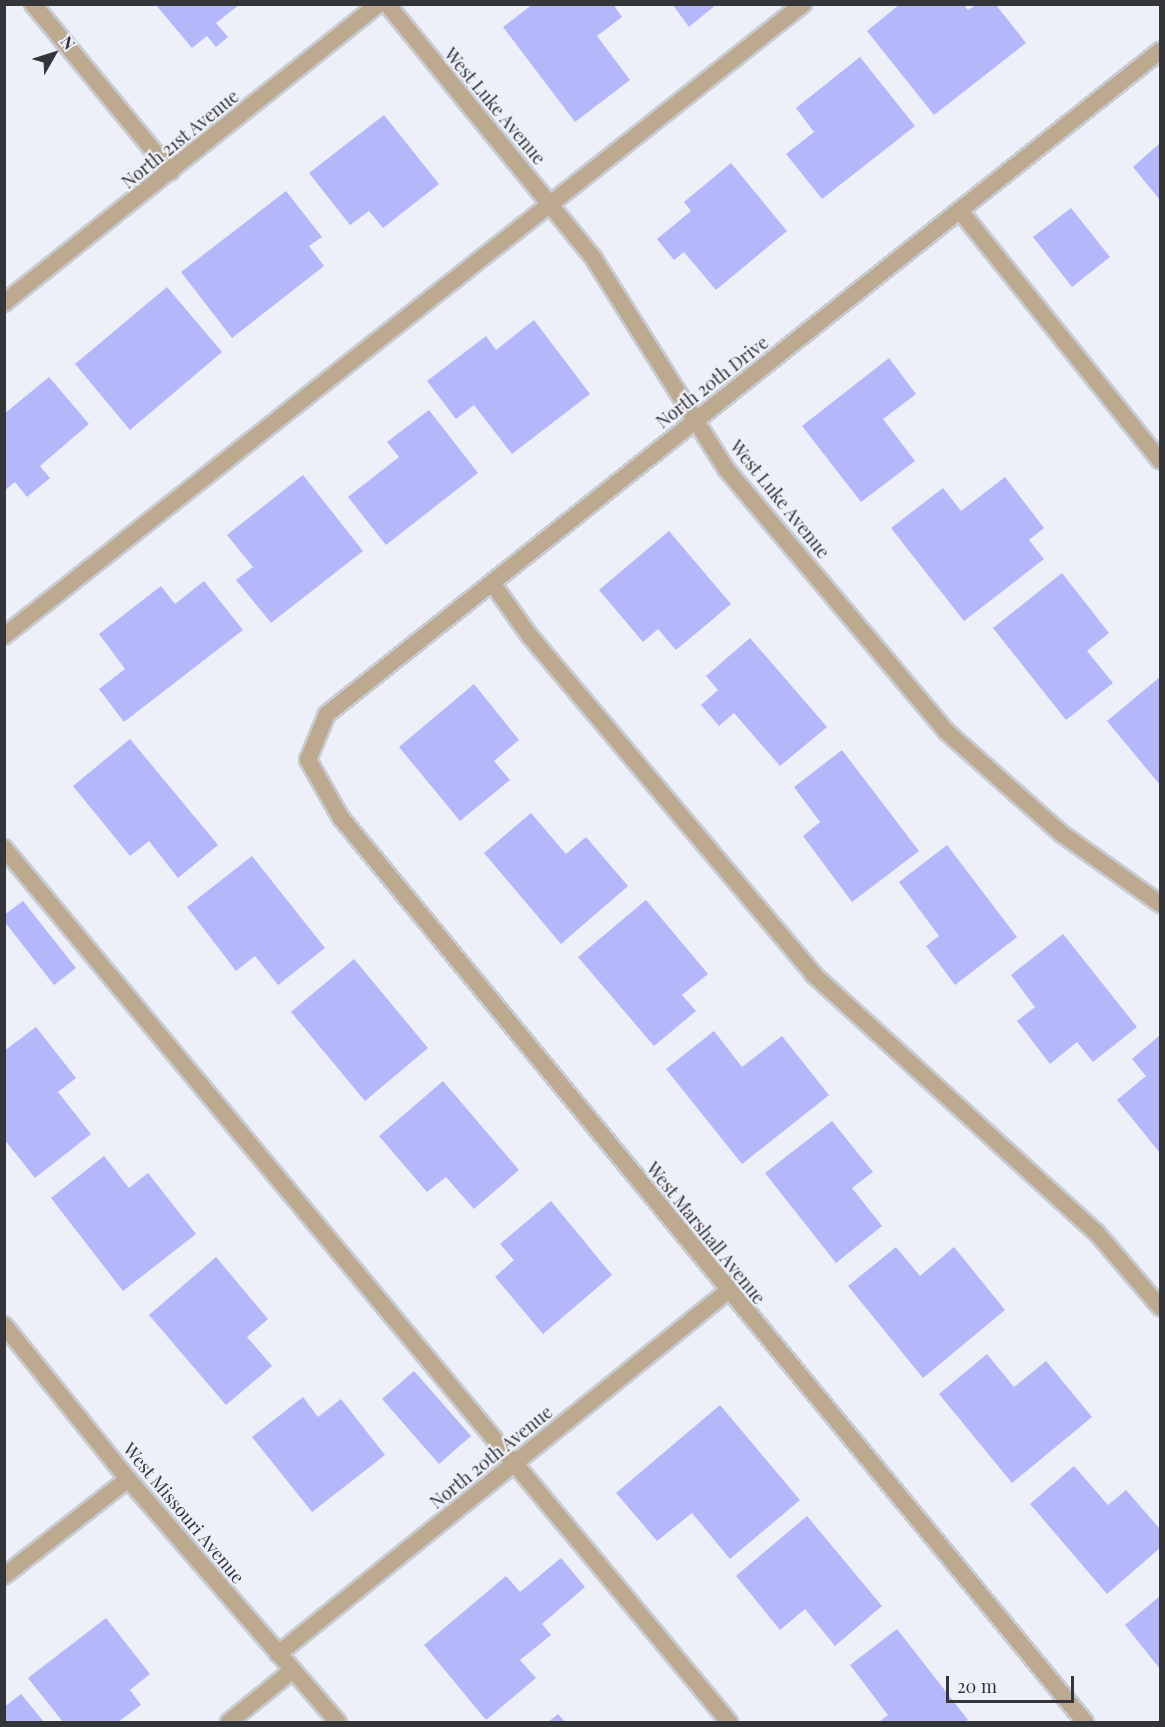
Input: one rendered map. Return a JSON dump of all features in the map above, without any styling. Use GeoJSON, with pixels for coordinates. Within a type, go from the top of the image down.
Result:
{"type":"FeatureCollection","features":[{"type":"Feature","properties":{"kind":"street"},"geometry":{"type":"LineString","coordinates":[[33,4],[171,172]]}},
{"type":"Feature","properties":{"kind":"street","name":"North 21st Avenue"},"geometry":{"type":"LineString","coordinates":[[4,303],[171,172],[378,4]]}},
{"type":"Feature","properties":{"kind":"street","name":"West Luke Avenue"},"geometry":{"type":"LineString","coordinates":[[387,4],[594,259],[727,470],[947,732],[1062,834],[1161,904]]}},
{"type":"Feature","properties":{"kind":"street"},"geometry":{"type":"LineString","coordinates":[[4,636],[553,206],[803,4]]}},
{"type":"Feature","properties":{"kind":"street","name":"North 20th Drive"},"geometry":{"type":"LineString","coordinates":[[308,760],[327,714],[695,419],[961,212],[1161,51]]}},
{"type":"Feature","properties":{"kind":"street"},"geometry":{"type":"LineString","coordinates":[[961,212],[1161,460]]}},
{"type":"Feature","properties":{"kind":"street"},"geometry":{"type":"LineString","coordinates":[[492,583],[530,634],[813,974],[1096,1232],[1161,1307]]}},
{"type":"Feature","properties":{"kind":"street","name":"West Marshall Avenue"},"geometry":{"type":"LineString","coordinates":[[308,760],[341,818],[1085,1722]]}},
{"type":"Feature","properties":{"kind":"street"},"geometry":{"type":"LineString","coordinates":[[4,848],[729,1722]]}},
{"type":"Feature","properties":{"kind":"street","name":"North 20th Avenue"},"geometry":{"type":"LineString","coordinates":[[278,1654],[728,1291]]}},
{"type":"Feature","properties":{"kind":"street","name":"West Missouri Avenue"},"geometry":{"type":"LineString","coordinates":[[4,1325],[128,1479],[338,1722]]}},
{"type":"Feature","properties":{"kind":"street"},"geometry":{"type":"LineString","coordinates":[[4,1576],[128,1479]]}},
{"type":"Feature","properties":{"kind":"street"},"geometry":{"type":"LineString","coordinates":[[229,1722],[293,1670]]}},
{"type":"Feature","properties":{"kind":"building"},"geometry":{"type":"Polygon","coordinates":[[[533,4],[613,4],[622,17],[597,36],[630,80],[575,122],[503,27],[533,4]]]}},
{"type":"Feature","properties":{"kind":"building"},"geometry":{"type":"Polygon","coordinates":[[[672,4],[717,4],[689,27],[672,4]]]}},
{"type":"Feature","properties":{"kind":"building"},"geometry":{"type":"Polygon","coordinates":[[[900,4],[963,4],[968,10],[976,5],[996,5],[1026,43],[934,115],[867,31],[900,4]]]}},
{"type":"Feature","properties":{"kind":"building"},"geometry":{"type":"Polygon","coordinates":[[[156,5],[239,5],[216,23],[228,37],[216,47],[207,36],[192,48],[156,5]]]}},
{"type":"Feature","properties":{"kind":"building"},"geometry":{"type":"Polygon","coordinates":[[[860,57],[915,126],[822,199],[786,154],[814,132],[796,108],[860,57]]]}},
{"type":"Feature","properties":{"kind":"building"},"geometry":{"type":"Polygon","coordinates":[[[384,115],[439,184],[383,228],[369,211],[350,225],[309,173],[384,115]]]}},
{"type":"Feature","properties":{"kind":"building"},"geometry":{"type":"Polygon","coordinates":[[[1160,143],[1160,200],[1133,167],[1160,143]]]}},
{"type":"Feature","properties":{"kind":"building"},"geometry":{"type":"Polygon","coordinates":[[[731,163],[787,231],[716,290],[684,252],[674,260],[657,239],[691,211],[684,202],[731,163]]]}},
{"type":"Feature","properties":{"kind":"building"},"geometry":{"type":"Polygon","coordinates":[[[286,191],[322,237],[309,246],[324,266],[232,338],[181,272],[286,191]]]}},
{"type":"Feature","properties":{"kind":"building"},"geometry":{"type":"Polygon","coordinates":[[[1071,208],[1110,257],[1072,287],[1033,237],[1071,208]]]}},
{"type":"Feature","properties":{"kind":"building"},"geometry":{"type":"Polygon","coordinates":[[[167,287],[222,352],[130,430],[75,364],[167,287]]]}},
{"type":"Feature","properties":{"kind":"building"},"geometry":{"type":"Polygon","coordinates":[[[534,320],[590,394],[512,454],[474,405],[456,419],[427,381],[486,336],[496,350],[534,320]]]}},
{"type":"Feature","properties":{"kind":"building"},"geometry":{"type":"Polygon","coordinates":[[[889,358],[916,394],[883,419],[915,461],[861,502],[802,426],[889,358]]]}},
{"type":"Feature","properties":{"kind":"building"},"geometry":{"type":"Polygon","coordinates":[[[49,377],[89,424],[40,466],[50,478],[27,497],[15,482],[4,491],[4,414],[49,377]]]}},
{"type":"Feature","properties":{"kind":"building"},"geometry":{"type":"Polygon","coordinates":[[[429,410],[478,473],[386,545],[348,497],[399,457],[387,442],[429,410]]]}},
{"type":"Feature","properties":{"kind":"building"},"geometry":{"type":"Polygon","coordinates":[[[303,475],[363,551],[271,623],[236,580],[253,567],[227,535],[303,475]]]}},
{"type":"Feature","properties":{"kind":"building"},"geometry":{"type":"Polygon","coordinates":[[[1005,477],[1044,528],[1029,540],[1044,559],[964,621],[891,528],[943,488],[961,511],[1005,477]]]}},
{"type":"Feature","properties":{"kind":"building"},"geometry":{"type":"Polygon","coordinates":[[[669,531],[731,604],[676,650],[658,629],[643,642],[599,590],[669,531]]]}},
{"type":"Feature","properties":{"kind":"building"},"geometry":{"type":"Polygon","coordinates":[[[1062,573],[1109,633],[1087,651],[1113,683],[1066,720],[993,628],[1062,573]]]}},
{"type":"Feature","properties":{"kind":"building"},"geometry":{"type":"Polygon","coordinates":[[[204,581],[243,630],[124,722],[99,689],[125,669],[99,634],[161,586],[175,604],[204,581]]]}},
{"type":"Feature","properties":{"kind":"building"},"geometry":{"type":"Polygon","coordinates":[[[750,638],[827,727],[780,766],[734,713],[719,726],[701,705],[718,690],[706,676],[750,638]]]}},
{"type":"Feature","properties":{"kind":"building"},"geometry":{"type":"Polygon","coordinates":[[[1160,677],[1160,785],[1107,721],[1160,677]]]}},
{"type":"Feature","properties":{"kind":"building"},"geometry":{"type":"Polygon","coordinates":[[[474,684],[519,740],[494,761],[510,780],[460,821],[399,747],[474,684]]]}},
{"type":"Feature","properties":{"kind":"building"},"geometry":{"type":"Polygon","coordinates":[[[130,739],[218,845],[178,878],[149,841],[130,856],[73,786],[130,739]]]}},
{"type":"Feature","properties":{"kind":"building"},"geometry":{"type":"Polygon","coordinates":[[[842,750],[919,851],[852,902],[803,836],[820,822],[794,787],[842,750]]]}},
{"type":"Feature","properties":{"kind":"building"},"geometry":{"type":"Polygon","coordinates":[[[531,813],[566,854],[586,837],[628,886],[561,944],[484,853],[531,813]]]}},
{"type":"Feature","properties":{"kind":"building"},"geometry":{"type":"Polygon","coordinates":[[[947,845],[1017,937],[955,985],[926,946],[939,936],[899,882],[947,845]]]}},
{"type":"Feature","properties":{"kind":"building"},"geometry":{"type":"Polygon","coordinates":[[[252,856],[325,948],[278,985],[255,956],[236,971],[187,907],[252,856]]]}},
{"type":"Feature","properties":{"kind":"building"},"geometry":{"type":"Polygon","coordinates":[[[646,900],[708,974],[682,995],[696,1011],[654,1046],[578,957],[646,900]]]}},
{"type":"Feature","properties":{"kind":"building"},"geometry":{"type":"Polygon","coordinates":[[[23,901],[76,968],[54,985],[4,921],[4,915],[23,901]]]}},
{"type":"Feature","properties":{"kind":"building"},"geometry":{"type":"Polygon","coordinates":[[[1063,934],[1137,1027],[1093,1062],[1077,1042],[1050,1064],[1017,1021],[1035,1007],[1011,975],[1063,934]]]}},
{"type":"Feature","properties":{"kind":"building"},"geometry":{"type":"Polygon","coordinates":[[[354,959],[428,1048],[365,1101],[291,1012],[354,959]]]}},
{"type":"Feature","properties":{"kind":"building"},"geometry":{"type":"Polygon","coordinates":[[[36,1027],[76,1078],[58,1092],[91,1134],[35,1178],[4,1139],[4,1051],[36,1027]]]}},
{"type":"Feature","properties":{"kind":"building"},"geometry":{"type":"Polygon","coordinates":[[[714,1031],[742,1067],[782,1036],[829,1095],[742,1164],[666,1069],[714,1031]]]}},
{"type":"Feature","properties":{"kind":"building"},"geometry":{"type":"Polygon","coordinates":[[[1160,1035],[1160,1153],[1117,1100],[1146,1076],[1132,1059],[1160,1035]]]}},
{"type":"Feature","properties":{"kind":"building"},"geometry":{"type":"Polygon","coordinates":[[[443,1081],[519,1170],[474,1209],[446,1177],[427,1192],[379,1136],[443,1081]]]}},
{"type":"Feature","properties":{"kind":"building"},"geometry":{"type":"Polygon","coordinates":[[[832,1121],[873,1172],[852,1188],[882,1226],[836,1263],[765,1173],[832,1121]]]}},
{"type":"Feature","properties":{"kind":"building"},"geometry":{"type":"Polygon","coordinates":[[[104,1156],[129,1188],[148,1173],[196,1234],[123,1291],[51,1198],[104,1156]]]}},
{"type":"Feature","properties":{"kind":"building"},"geometry":{"type":"Polygon","coordinates":[[[551,1201],[612,1275],[543,1334],[495,1277],[514,1260],[500,1244],[551,1201]]]}},
{"type":"Feature","properties":{"kind":"building"},"geometry":{"type":"Polygon","coordinates":[[[896,1247],[920,1276],[954,1247],[1005,1310],[923,1378],[848,1286],[896,1247]]]}},
{"type":"Feature","properties":{"kind":"building"},"geometry":{"type":"Polygon","coordinates":[[[216,1257],[268,1319],[247,1337],[272,1366],[226,1405],[149,1315],[216,1257]]]}},
{"type":"Feature","properties":{"kind":"building"},"geometry":{"type":"Polygon","coordinates":[[[987,1354],[1014,1387],[1046,1361],[1092,1417],[1012,1483],[939,1394],[987,1354]]]}},
{"type":"Feature","properties":{"kind":"building"},"geometry":{"type":"Polygon","coordinates":[[[414,1371],[471,1436],[439,1464],[382,1399],[414,1371]]]}},
{"type":"Feature","properties":{"kind":"building"},"geometry":{"type":"Polygon","coordinates":[[[303,1397],[318,1417],[341,1399],[385,1455],[312,1512],[252,1437],[303,1397]]]}},
{"type":"Feature","properties":{"kind":"building"},"geometry":{"type":"Polygon","coordinates":[[[720,1405],[800,1500],[730,1559],[692,1513],[657,1541],[616,1493],[720,1405]]]}},
{"type":"Feature","properties":{"kind":"building"},"geometry":{"type":"Polygon","coordinates":[[[1074,1466],[1108,1505],[1126,1490],[1160,1529],[1160,1548],[1107,1594],[1030,1504],[1074,1466]]]}},
{"type":"Feature","properties":{"kind":"building"},"geometry":{"type":"Polygon","coordinates":[[[807,1516],[882,1606],[835,1646],[805,1609],[780,1630],[736,1576],[807,1516]]]}},
{"type":"Feature","properties":{"kind":"building"},"geometry":{"type":"Polygon","coordinates":[[[561,1558],[585,1587],[542,1624],[551,1635],[520,1660],[536,1678],[486,1720],[424,1645],[506,1576],[520,1592],[561,1558]]]}},
{"type":"Feature","properties":{"kind":"building"},"geometry":{"type":"Polygon","coordinates":[[[1160,1596],[1160,1669],[1125,1625],[1160,1596]]]}},
{"type":"Feature","properties":{"kind":"building"},"geometry":{"type":"Polygon","coordinates":[[[106,1618],[150,1674],[130,1690],[141,1705],[118,1722],[63,1722],[28,1678],[106,1618]]]}},
{"type":"Feature","properties":{"kind":"building"},"geometry":{"type":"Polygon","coordinates":[[[897,1629],[968,1720],[964,1722],[879,1722],[888,1715],[850,1665],[897,1629]]]}},
{"type":"Feature","properties":{"kind":"building"},"geometry":{"type":"Polygon","coordinates":[[[21,1694],[44,1722],[4,1722],[4,1707],[21,1694]]]}},
{"type":"Feature","properties":{"kind":"building"},"geometry":{"type":"Polygon","coordinates":[[[558,1714],[565,1722],[548,1722],[558,1714]]]}}]}
